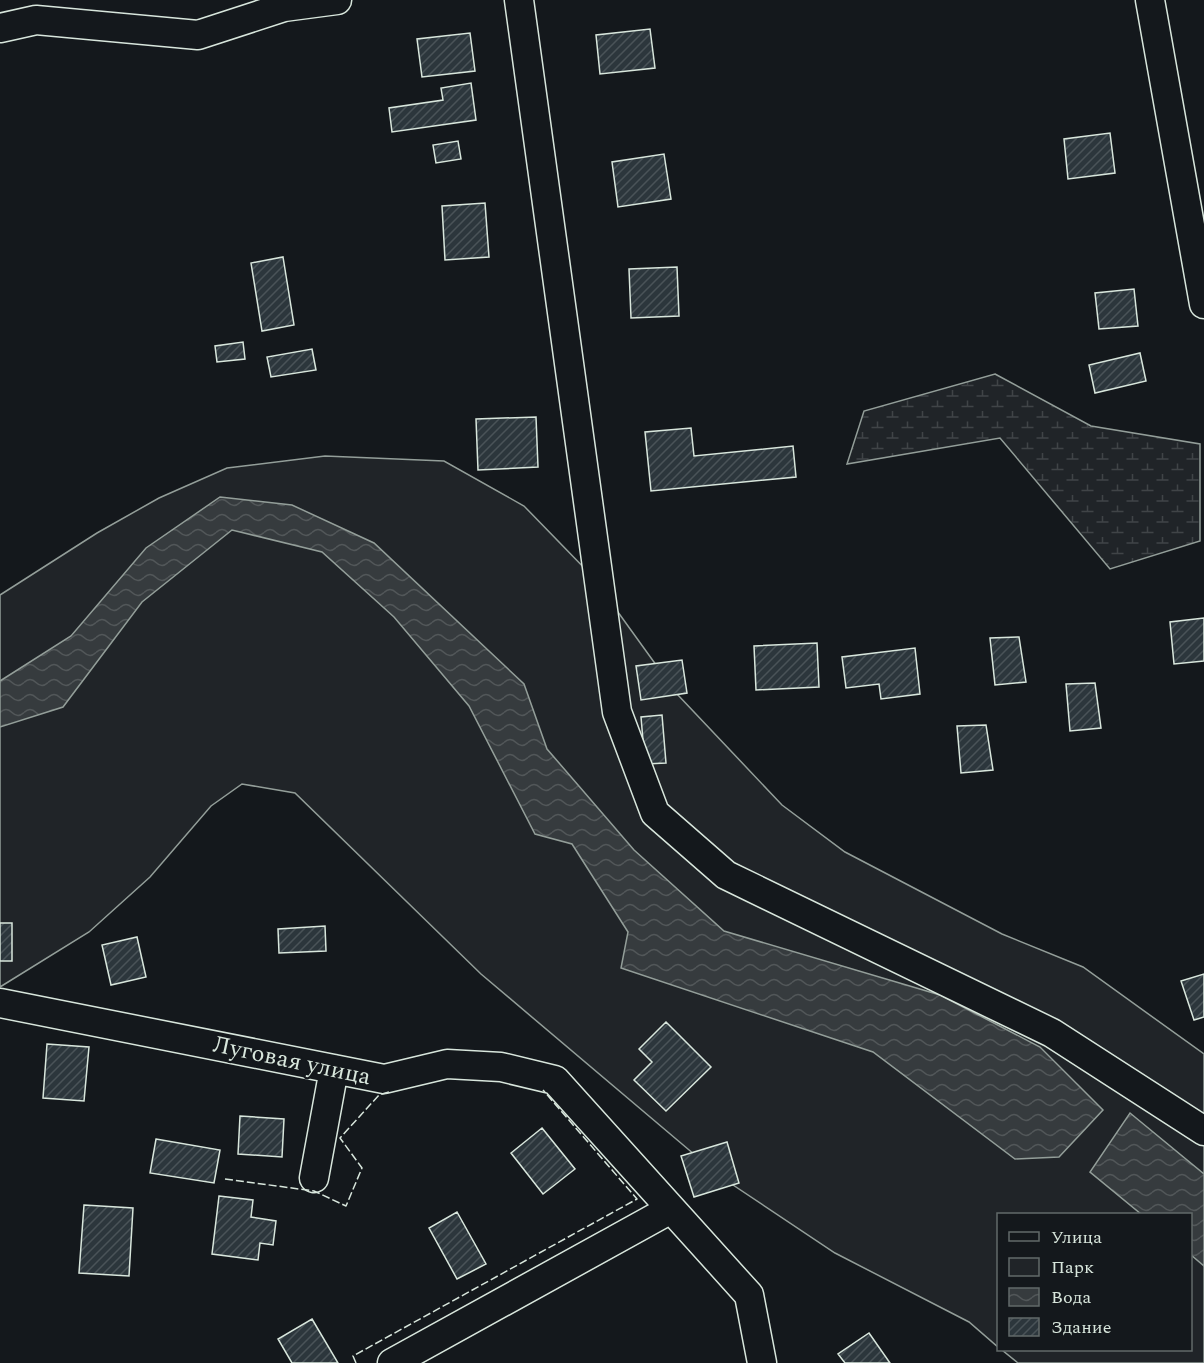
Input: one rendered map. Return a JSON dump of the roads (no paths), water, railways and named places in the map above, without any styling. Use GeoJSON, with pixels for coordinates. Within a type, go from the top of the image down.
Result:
{"type":"FeatureCollection","features":[{"type":"Feature","properties":{"kind":"street"},"geometry":{"type":"LineString","coordinates":[[0,28],[36,20],[198,35],[284,7],[337,0]]}},
{"type":"Feature","properties":{"kind":"street"},"geometry":{"type":"LineString","coordinates":[[519,0],[617,712],[655,813],[726,875],[1052,1034],[1204,1131]]}},
{"type":"Feature","properties":{"kind":"street"},"geometry":{"type":"LineString","coordinates":[[1150,0],[1204,304]]}},
{"type":"Feature","properties":{"kind":"street","name":"Луговая улица"},"geometry":{"type":"LineString","coordinates":[[0,1003],[384,1079],[447,1064],[501,1067],[555,1080],[748,1295],[762,1363]]}},
{"type":"Feature","properties":{"kind":"street"},"geometry":{"type":"LineString","coordinates":[[314,1178],[334,1069]]}},
{"type":"Feature","properties":{"kind":"street"},"geometry":{"type":"LineString","coordinates":[[392,1363],[671,1209]]}},
{"type":"Feature","properties":{"kind":"water"},"geometry":{"type":"Polygon","coordinates":[[[220,497],[292,505],[374,543],[524,684],[547,749],[634,850],[724,931],[940,995],[1040,1047],[1103,1110],[1059,1157],[1015,1159],[873,1052],[621,968],[628,932],[572,844],[535,834],[469,706],[394,617],[322,552],[232,530],[142,602],[63,707],[0,727],[0,681],[71,636],[146,548],[220,497]]]}},
{"type":"Feature","properties":{"kind":"water"},"geometry":{"type":"Polygon","coordinates":[[[1130,1113],[1204,1174],[1204,1266],[1192,1256],[1192,1213],[1140,1213],[1090,1172],[1130,1113]]]}}]}
